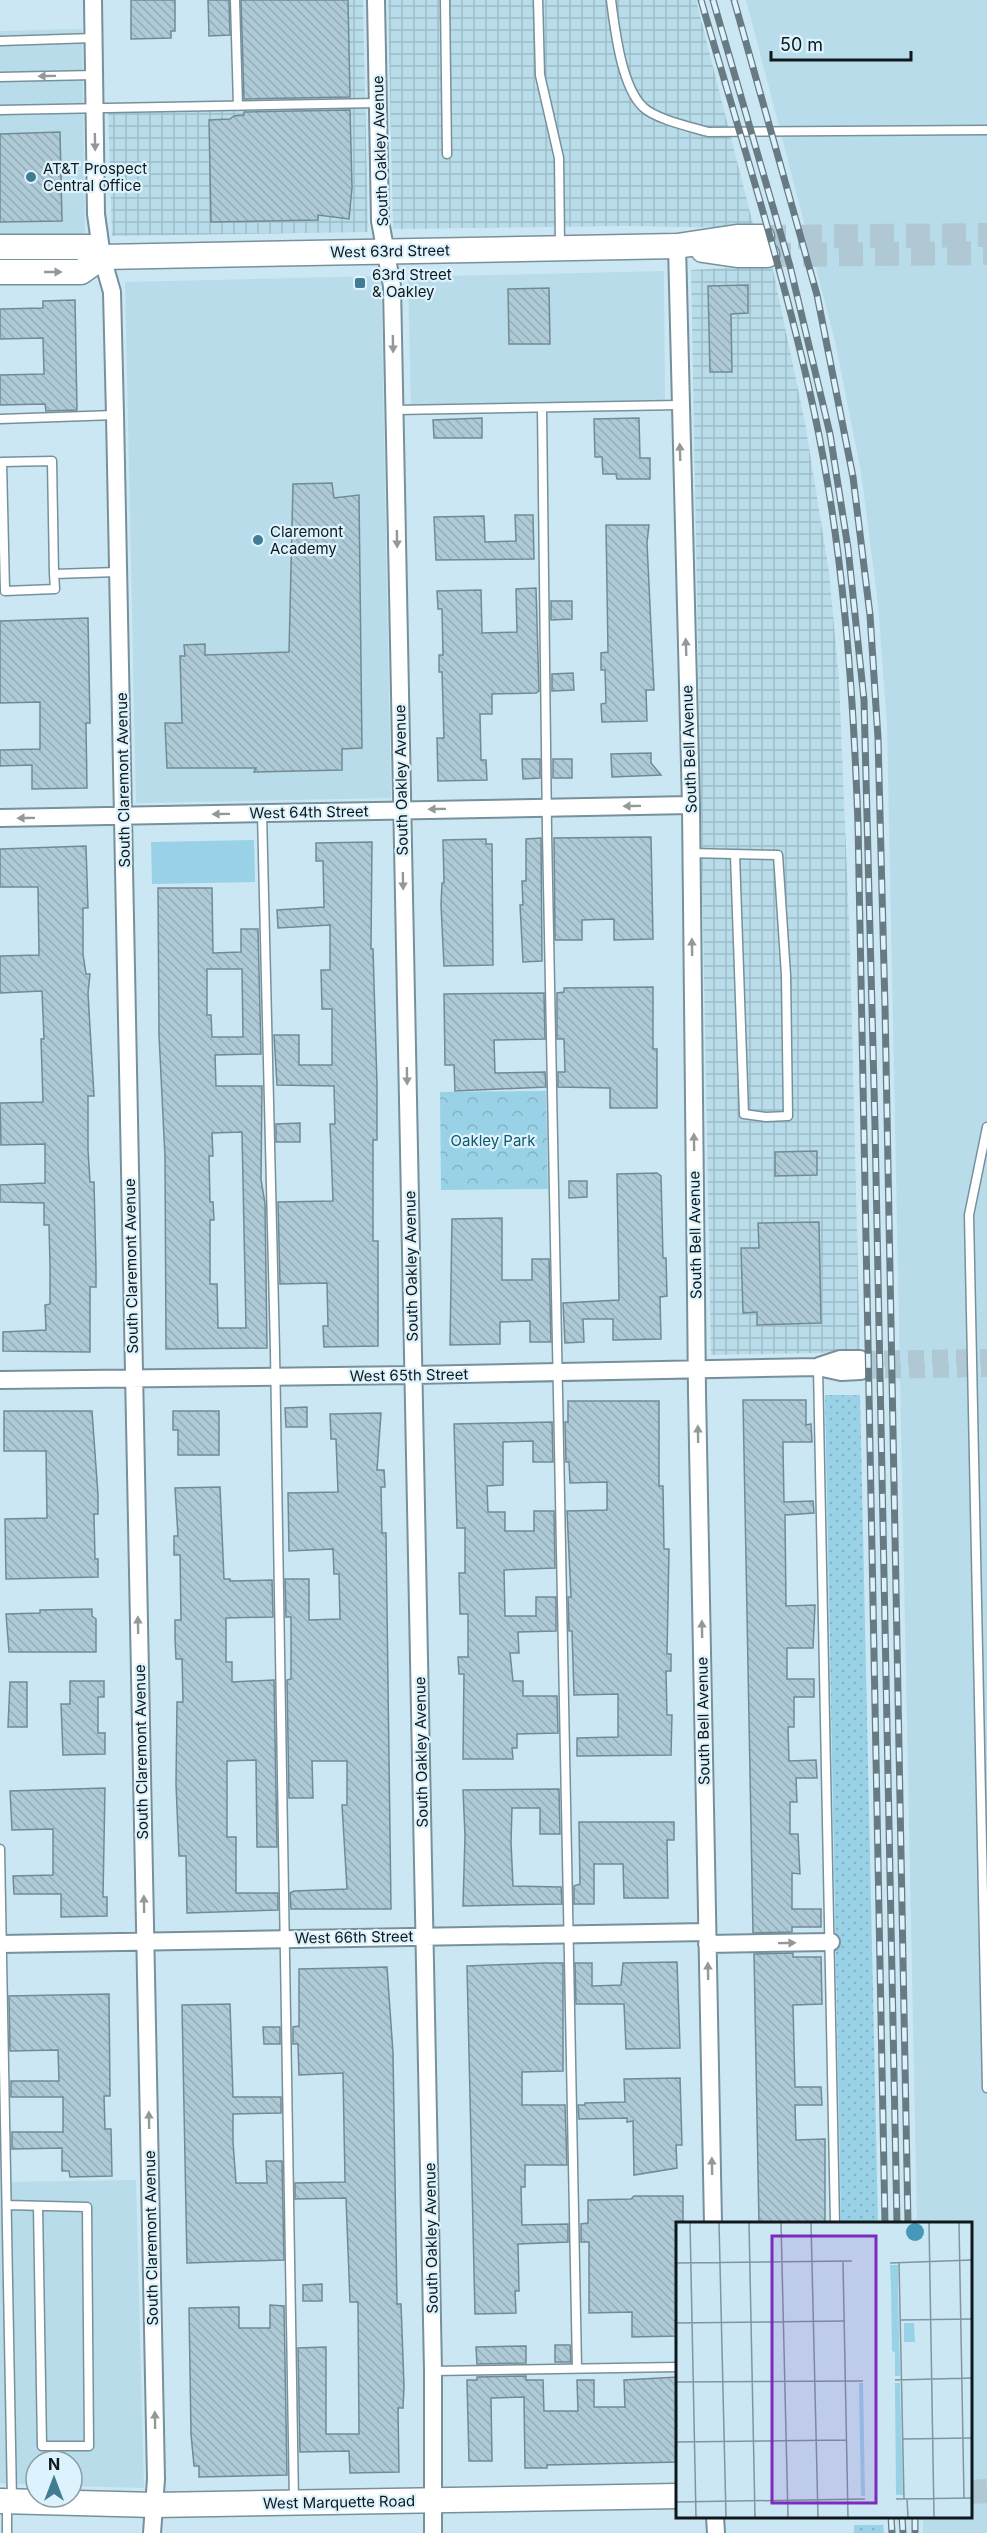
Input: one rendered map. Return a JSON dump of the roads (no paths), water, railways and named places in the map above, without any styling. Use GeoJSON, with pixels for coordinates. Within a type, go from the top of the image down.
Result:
{"type":"FeatureCollection","features":[{"type":"Feature","properties":{"kind":"main road","name":"West 63rd Street"},"geometry":{"type":"LineString","coordinates":[[0,272],[81,272],[102,257],[677,246],[737,237],[765,246]]}},
{"type":"Feature","properties":{"kind":"main road","name":"West 63rd Street"},"geometry":{"type":"LineString","coordinates":[[0,247],[90,247],[102,257]]}},
{"type":"Feature","properties":{"kind":"main road","name":"West Marquette Road"},"geometry":{"type":"LineString","coordinates":[[6,2501],[155,2505],[676,2496]]}},
{"type":"Feature","properties":{"kind":"street","name":"South Claremont Avenue"},"geometry":{"type":"LineString","coordinates":[[93,0],[96,214],[102,257],[112,292],[115,416],[155,2505],[152,2533]]}},
{"type":"Feature","properties":{"kind":"street","name":"South Oakley Avenue"},"geometry":{"type":"LineString","coordinates":[[376,0],[380,221],[392,286],[433,2371],[435,2500],[433,2533]]}},
{"type":"Feature","properties":{"kind":"street","name":"South Bell Avenue"},"geometry":{"type":"LineString","coordinates":[[677,246],[691,853],[697,1369],[713,2222]]}},
{"type":"Feature","properties":{"kind":"street","name":"West 64th Street"},"geometry":{"type":"LineString","coordinates":[[0,818],[690,805]]}},
{"type":"Feature","properties":{"kind":"street","name":"West 65th Street"},"geometry":{"type":"LineString","coordinates":[[0,1380],[818,1367],[841,1372],[860,1365]]}},
{"type":"Feature","properties":{"kind":"street","name":"West 66th Street"},"geometry":{"type":"LineString","coordinates":[[1,1944],[568,1934],[831,1942]]}},
{"type":"Feature","properties":{"kind":"street"},"geometry":{"type":"LineString","coordinates":[[715,2518],[716,2533]]}},
{"type":"Feature","properties":{"kind":"lane"},"geometry":{"type":"LineString","coordinates":[[236,0],[238,106]]}},
{"type":"Feature","properties":{"kind":"lane"},"geometry":{"type":"LineString","coordinates":[[445,0],[447,154]]}},
{"type":"Feature","properties":{"kind":"lane"},"geometry":{"type":"LineString","coordinates":[[538,0],[540,75],[559,158],[560,249]]}},
{"type":"Feature","properties":{"kind":"lane"},"geometry":{"type":"LineString","coordinates":[[611,0],[624,73],[643,108],[676,123],[708,132],[987,130]]}},
{"type":"Feature","properties":{"kind":"lane"},"geometry":{"type":"LineString","coordinates":[[0,41],[94,38]]}},
{"type":"Feature","properties":{"kind":"lane"},"geometry":{"type":"LineString","coordinates":[[0,77],[94,75]]}},
{"type":"Feature","properties":{"kind":"lane"},"geometry":{"type":"LineString","coordinates":[[0,110],[377,103]]}},
{"type":"Feature","properties":{"kind":"lane"},"geometry":{"type":"LineString","coordinates":[[394,410],[679,405]]}},
{"type":"Feature","properties":{"kind":"lane"},"geometry":{"type":"LineString","coordinates":[[542,408],[547,807],[578,2368]]}},
{"type":"Feature","properties":{"kind":"lane"},"geometry":{"type":"LineString","coordinates":[[0,419],[115,416]]}},
{"type":"Feature","properties":{"kind":"lane"},"geometry":{"type":"LineString","coordinates":[[52,461],[54,574],[55,589],[4,591],[2,462],[52,461]]}},
{"type":"Feature","properties":{"kind":"lane"},"geometry":{"type":"LineString","coordinates":[[54,574],[118,572]]}},
{"type":"Feature","properties":{"kind":"lane"},"geometry":{"type":"LineString","coordinates":[[262,813],[275,1377],[294,2502]]}},
{"type":"Feature","properties":{"kind":"lane"},"geometry":{"type":"LineString","coordinates":[[691,853],[778,855],[786,975],[788,1116],[766,1118],[744,1114],[735,855]]}},
{"type":"Feature","properties":{"kind":"lane"},"geometry":{"type":"LineString","coordinates":[[987,1127],[969,1215],[987,2088]]}},
{"type":"Feature","properties":{"kind":"lane"},"geometry":{"type":"LineString","coordinates":[[818,1367],[835,2222]]}},
{"type":"Feature","properties":{"kind":"lane"},"geometry":{"type":"LineString","coordinates":[[0,1849],[7,2205],[7,2533]]}},
{"type":"Feature","properties":{"kind":"lane"},"geometry":{"type":"LineString","coordinates":[[7,2205],[87,2207],[88,2446],[42,2446],[38,2206]]}},
{"type":"Feature","properties":{"kind":"lane"},"geometry":{"type":"LineString","coordinates":[[433,2371],[676,2367]]}},
{"type":"Feature","properties":{"kind":"tunnel"},"geometry":{"type":"LineString","coordinates":[[762,237],[987,235]]}},
{"type":"Feature","properties":{"kind":"tunnel"},"geometry":{"type":"LineString","coordinates":[[767,255],[987,253]]}},
{"type":"Feature","properties":{"kind":"tunnel"},"geometry":{"type":"LineString","coordinates":[[860,1359],[987,1357]]}},
{"type":"Feature","properties":{"kind":"tunnel"},"geometry":{"type":"LineString","coordinates":[[861,1371],[987,1369]]}},
{"type":"Feature","properties":{"kind":"tunnel"},"geometry":{"type":"LineString","coordinates":[[972,2492],[987,2491]]}},
{"type":"Feature","properties":{"kind":"railway"},"geometry":{"type":"LineString","coordinates":[[701,0],[775,256],[814,411],[832,513],[850,668],[858,824],[885,2222]]}},
{"type":"Feature","properties":{"kind":"railway"},"geometry":{"type":"LineString","coordinates":[[713,0],[790,266],[830,434],[848,548],[864,700],[897,2222]]}},
{"type":"Feature","properties":{"kind":"railway"},"geometry":{"type":"LineString","coordinates":[[734,0],[817,295],[853,477],[870,615],[878,738],[885,1007],[908,2222]]}},
{"type":"Feature","properties":{"kind":"railway"},"geometry":{"type":"LineString","coordinates":[[891,2518],[892,2533]]}},
{"type":"Feature","properties":{"kind":"railway"},"geometry":{"type":"LineString","coordinates":[[902,2518],[903,2533]]}},
{"type":"Feature","properties":{"kind":"railway"},"geometry":{"type":"LineString","coordinates":[[915,2518],[915,2533]]}},
{"type":"Feature","properties":{"kind":"place","name":"AT&T Prospect Central Office"},"geometry":{"type":"Point","coordinates":[31,177]}},
{"type":"Feature","properties":{"kind":"place","name":"63rd Street & Oakley"},"geometry":{"type":"Point","coordinates":[360,283]}},
{"type":"Feature","properties":{"kind":"place","name":"Claremont Academy"},"geometry":{"type":"Point","coordinates":[258,540]}},
{"type":"Feature","properties":{"kind":"park label","name":"Oakley Park"},"geometry":{"type":"Point","coordinates":[493,1140]}}]}
